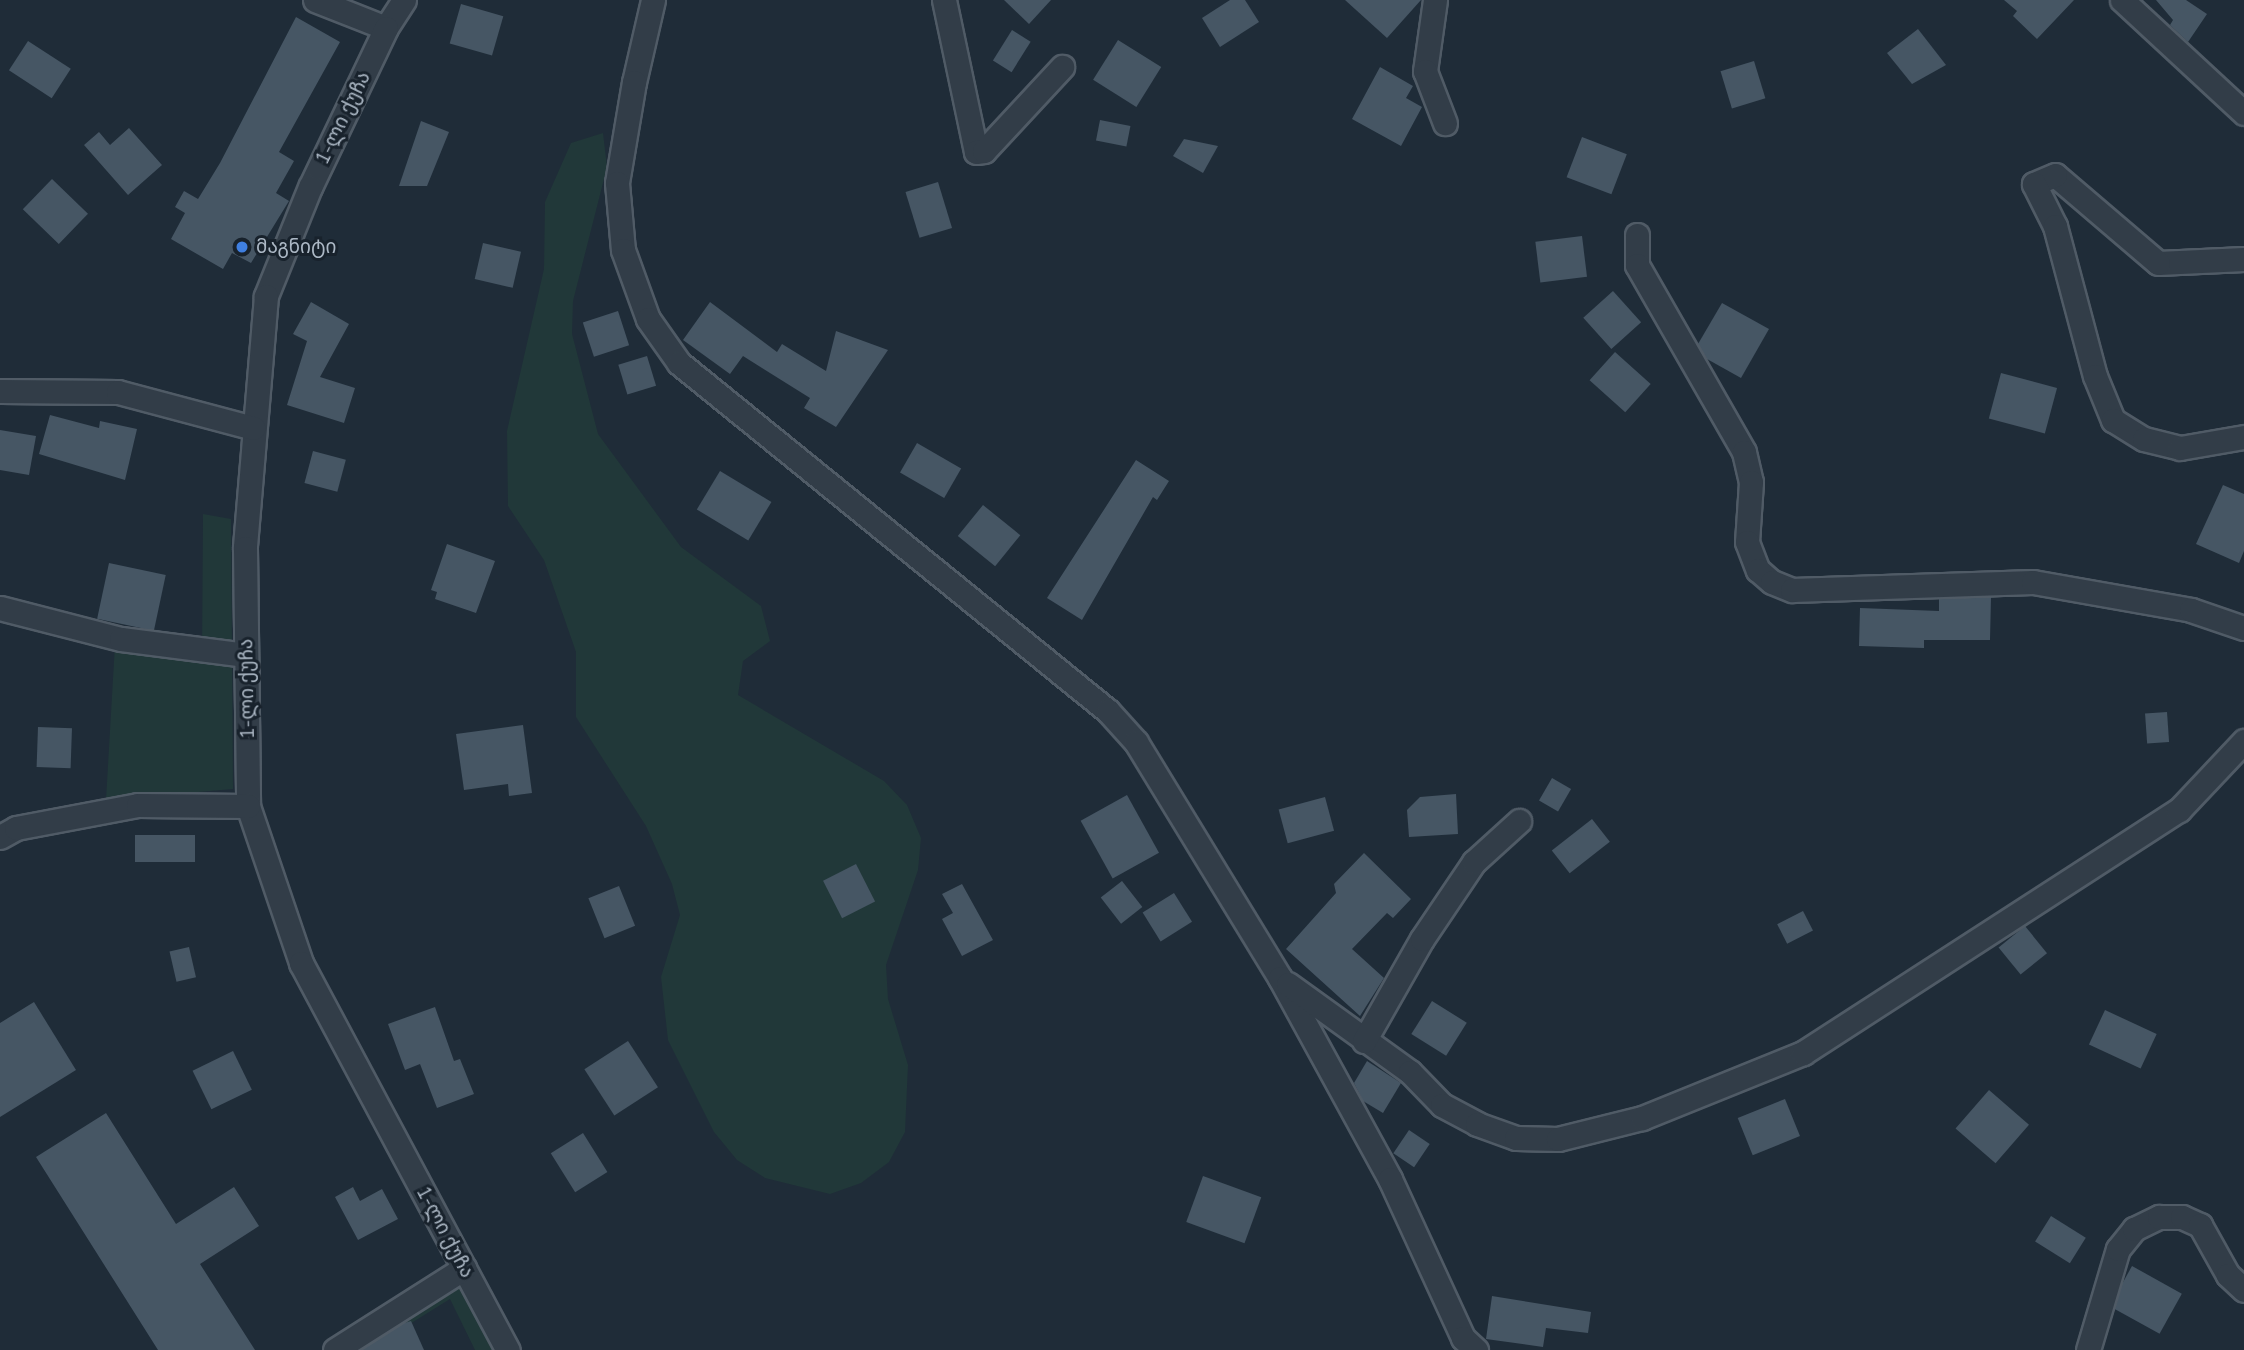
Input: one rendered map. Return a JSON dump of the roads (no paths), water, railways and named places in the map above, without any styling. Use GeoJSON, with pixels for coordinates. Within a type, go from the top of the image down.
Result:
{"type":"FeatureCollection","features":[{"type":"Feature","properties":{"kind":"street"},"geometry":{"type":"LineString","coordinates":[[316,0],[386,28]]}},
{"type":"Feature","properties":{"kind":"street","name":"1-ლი ქუჩა"},"geometry":{"type":"LineString","coordinates":[[404,0],[386,28],[310,187],[266,296],[245,548],[248,806],[302,963],[508,1350]]}},
{"type":"Feature","properties":{"kind":"street"},"geometry":{"type":"LineString","coordinates":[[653,0],[634,82],[617,183],[623,250],[649,318],[680,363],[1108,711],[1136,743],[1280,978],[1390,1179],[1462,1338],[1476,1350]]}},
{"type":"Feature","properties":{"kind":"street"},"geometry":{"type":"LineString","coordinates":[[944,0],[976,152],[984,151],[1062,67]]}},
{"type":"Feature","properties":{"kind":"street"},"geometry":{"type":"LineString","coordinates":[[1435,0],[1425,71],[1445,123]]}},
{"type":"Feature","properties":{"kind":"street"},"geometry":{"type":"LineString","coordinates":[[2122,0],[2244,113]]}},
{"type":"Feature","properties":{"kind":"street"},"geometry":{"type":"LineString","coordinates":[[2244,259],[2158,263],[2055,175],[2034,184],[2055,226],[2095,376],[2113,420],[2144,439],[2180,448],[2244,437]]}},
{"type":"Feature","properties":{"kind":"street"},"geometry":{"type":"LineString","coordinates":[[1637,235],[1637,265],[1744,452],[1752,492],[1747,542],[1758,570],[1772,582],[1792,590],[2033,582],[2191,610],[2244,628]]}},
{"type":"Feature","properties":{"kind":"street"},"geometry":{"type":"LineString","coordinates":[[0,391],[118,392],[253,428]]}},
{"type":"Feature","properties":{"kind":"street"},"geometry":{"type":"LineString","coordinates":[[0,608],[121,639],[246,655]]}},
{"type":"Feature","properties":{"kind":"street"},"geometry":{"type":"LineString","coordinates":[[1280,978],[1410,1072],[1442,1105],[1477,1124],[1516,1138],[1558,1139],[1642,1118],[1815,1046],[2179,810],[2244,741]]}},
{"type":"Feature","properties":{"kind":"street"},"geometry":{"type":"LineString","coordinates":[[0,837],[16,828],[138,805],[248,806]]}},
{"type":"Feature","properties":{"kind":"street"},"geometry":{"type":"LineString","coordinates":[[1364,1041],[1422,939],[1474,862],[1519,821]]}},
{"type":"Feature","properties":{"kind":"street"},"geometry":{"type":"LineString","coordinates":[[2088,1350],[2118,1249],[2134,1228],[2159,1217],[2182,1217],[2200,1225],[2228,1275],[2244,1290]]}},
{"type":"Feature","properties":{"kind":"street"},"geometry":{"type":"LineString","coordinates":[[335,1350],[464,1269]]}},
{"type":"Feature","properties":{"kind":"place","name":"მაგნიტი"},"geometry":{"type":"Point","coordinates":[242,247]}}]}
